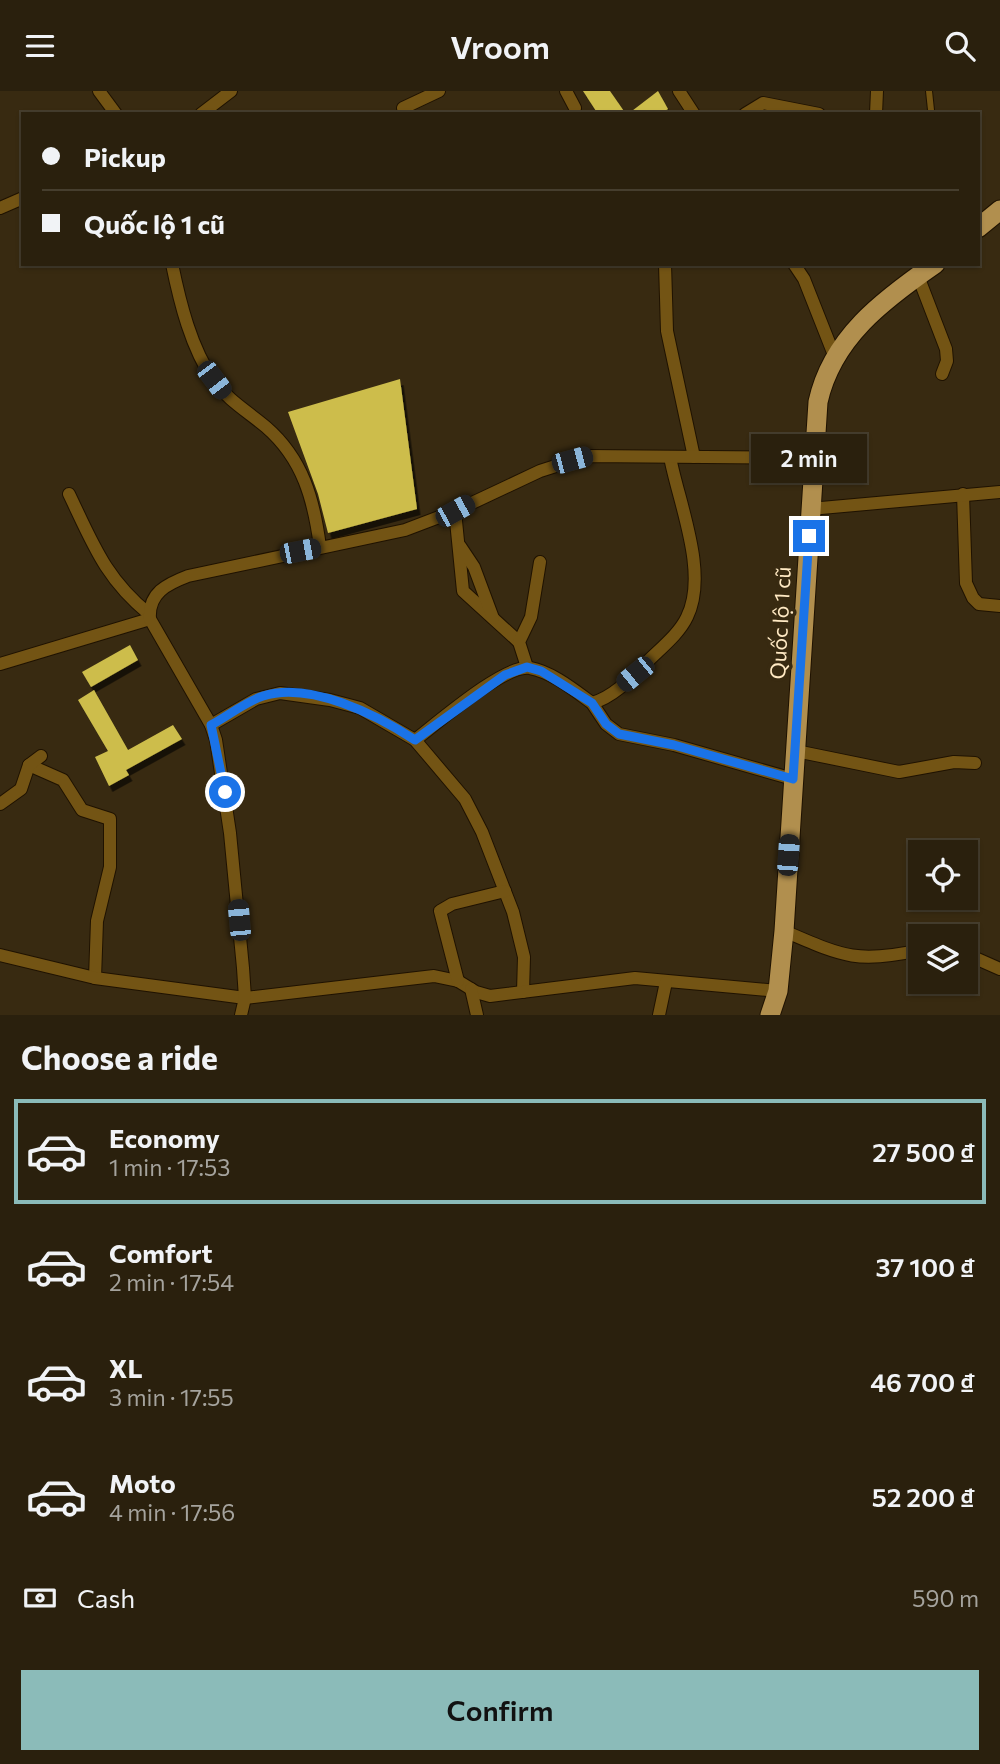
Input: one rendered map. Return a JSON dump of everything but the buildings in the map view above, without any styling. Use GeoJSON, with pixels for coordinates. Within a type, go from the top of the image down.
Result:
{"type":"FeatureCollection","features":[{"type":"Feature","properties":{"kind":"main road"},"geometry":{"type":"LineString","coordinates":[[980,226],[1000,210]]}},
{"type":"Feature","properties":{"kind":"main road","name":"Quốc lộ 1 cũ"},"geometry":{"type":"LineString","coordinates":[[770,1015],[778,991],[784,930],[812,458],[818,402],[834,355],[863,321],[932,266]]}},
{"type":"Feature","properties":{"kind":"main road","name":"Quốc lộ 1 cũ"},"geometry":{"type":"LineString","coordinates":[[778,991],[783,1015]]}},
{"type":"Feature","properties":{"kind":"street"},"geometry":{"type":"LineString","coordinates":[[99,91],[115,112]]}},
{"type":"Feature","properties":{"kind":"street"},"geometry":{"type":"LineString","coordinates":[[204,112],[230,91]]}},
{"type":"Feature","properties":{"kind":"street"},"geometry":{"type":"LineString","coordinates":[[403,108],[439,91]]}},
{"type":"Feature","properties":{"kind":"street"},"geometry":{"type":"LineString","coordinates":[[566,91],[575,108]]}},
{"type":"Feature","properties":{"kind":"street"},"geometry":{"type":"LineString","coordinates":[[679,91],[693,112]]}},
{"type":"Feature","properties":{"kind":"street"},"geometry":{"type":"LineString","coordinates":[[876,112],[877,91]]}},
{"type":"Feature","properties":{"kind":"street"},"geometry":{"type":"LineString","coordinates":[[748,112],[763,103],[809,112]]}},
{"type":"Feature","properties":{"kind":"street"},"geometry":{"type":"LineString","coordinates":[[0,208],[21,199]]}},
{"type":"Feature","properties":{"kind":"street"},"geometry":{"type":"LineString","coordinates":[[172,266],[180,301],[203,364],[231,402],[269,430],[297,462],[312,498],[320,547]]}},
{"type":"Feature","properties":{"kind":"street"},"geometry":{"type":"LineString","coordinates":[[665,266],[667,331],[694,457]]}},
{"type":"Feature","properties":{"kind":"street"},"geometry":{"type":"LineString","coordinates":[[795,266],[804,279],[834,355]]}},
{"type":"Feature","properties":{"kind":"street"},"geometry":{"type":"LineString","coordinates":[[918,276],[945,344],[947,361],[942,374]]}},
{"type":"Feature","properties":{"kind":"street"},"geometry":{"type":"LineString","coordinates":[[149,617],[158,591],[171,582],[405,530],[455,511],[515,481],[587,456],[620,454],[812,458]]}},
{"type":"Feature","properties":{"kind":"street"},"geometry":{"type":"LineString","coordinates":[[592,703],[608,696],[635,674],[680,627],[691,607],[692,543],[670,457]]}},
{"type":"Feature","properties":{"kind":"street"},"geometry":{"type":"LineString","coordinates":[[810,509],[1000,492]]}},
{"type":"Feature","properties":{"kind":"street"},"geometry":{"type":"LineString","coordinates":[[69,494],[107,572],[149,617],[211,725],[222,772],[230,833],[245,997],[242,1015]]}},
{"type":"Feature","properties":{"kind":"street"},"geometry":{"type":"LineString","coordinates":[[963,494],[968,590],[979,604],[1000,606]]}},
{"type":"Feature","properties":{"kind":"street"},"geometry":{"type":"LineString","coordinates":[[455,511],[463,591],[519,642],[527,667]]}},
{"type":"Feature","properties":{"kind":"street"},"geometry":{"type":"LineString","coordinates":[[460,546],[474,567],[493,619]]}},
{"type":"Feature","properties":{"kind":"street"},"geometry":{"type":"LineString","coordinates":[[519,642],[531,617],[540,562]]}},
{"type":"Feature","properties":{"kind":"street"},"geometry":{"type":"LineString","coordinates":[[0,664],[149,617]]}},
{"type":"Feature","properties":{"kind":"street"},"geometry":{"type":"LineString","coordinates":[[415,740],[505,675],[527,667],[541,671],[592,703],[606,724],[619,734],[674,745],[793,779]]}},
{"type":"Feature","properties":{"kind":"street"},"geometry":{"type":"LineString","coordinates":[[211,725],[256,699],[267,695],[291,694],[360,708],[415,740],[472,812],[505,891],[524,957],[523,992]]}},
{"type":"Feature","properties":{"kind":"street"},"geometry":{"type":"LineString","coordinates":[[796,751],[899,772],[954,762],[975,762]]}},
{"type":"Feature","properties":{"kind":"street"},"geometry":{"type":"LineString","coordinates":[[0,804],[22,789],[29,765],[41,756]]}},
{"type":"Feature","properties":{"kind":"street"},"geometry":{"type":"LineString","coordinates":[[29,765],[63,780],[82,810],[110,819],[110,867],[97,922],[94,978]]}},
{"type":"Feature","properties":{"kind":"street"},"geometry":{"type":"LineString","coordinates":[[458,981],[441,909],[505,891]]}},
{"type":"Feature","properties":{"kind":"street"},"geometry":{"type":"LineString","coordinates":[[784,930],[824,948],[855,957],[871,959],[908,952]]}},
{"type":"Feature","properties":{"kind":"street"},"geometry":{"type":"LineString","coordinates":[[0,955],[94,978],[245,997],[425,977],[458,981],[490,996],[635,978],[778,991]]}},
{"type":"Feature","properties":{"kind":"street"},"geometry":{"type":"LineString","coordinates":[[978,959],[1000,969]]}},
{"type":"Feature","properties":{"kind":"street"},"geometry":{"type":"LineString","coordinates":[[659,1015],[666,982]]}},
{"type":"Feature","properties":{"kind":"street"},"geometry":{"type":"LineString","coordinates":[[471,989],[477,1015]]}},
{"type":"Feature","properties":{"kind":"lane"},"geometry":{"type":"LineString","coordinates":[[929,91],[931,110]]}},
{"type":"Feature","properties":{"kind":"route"},"geometry":{"type":"LineString","coordinates":[[225,792],[211,725],[256,699],[279,693],[330,700],[373,714],[415,740],[505,675],[527,667],[541,671],[592,703],[606,724],[619,734],[674,745],[793,779],[809,536]]}}]}
